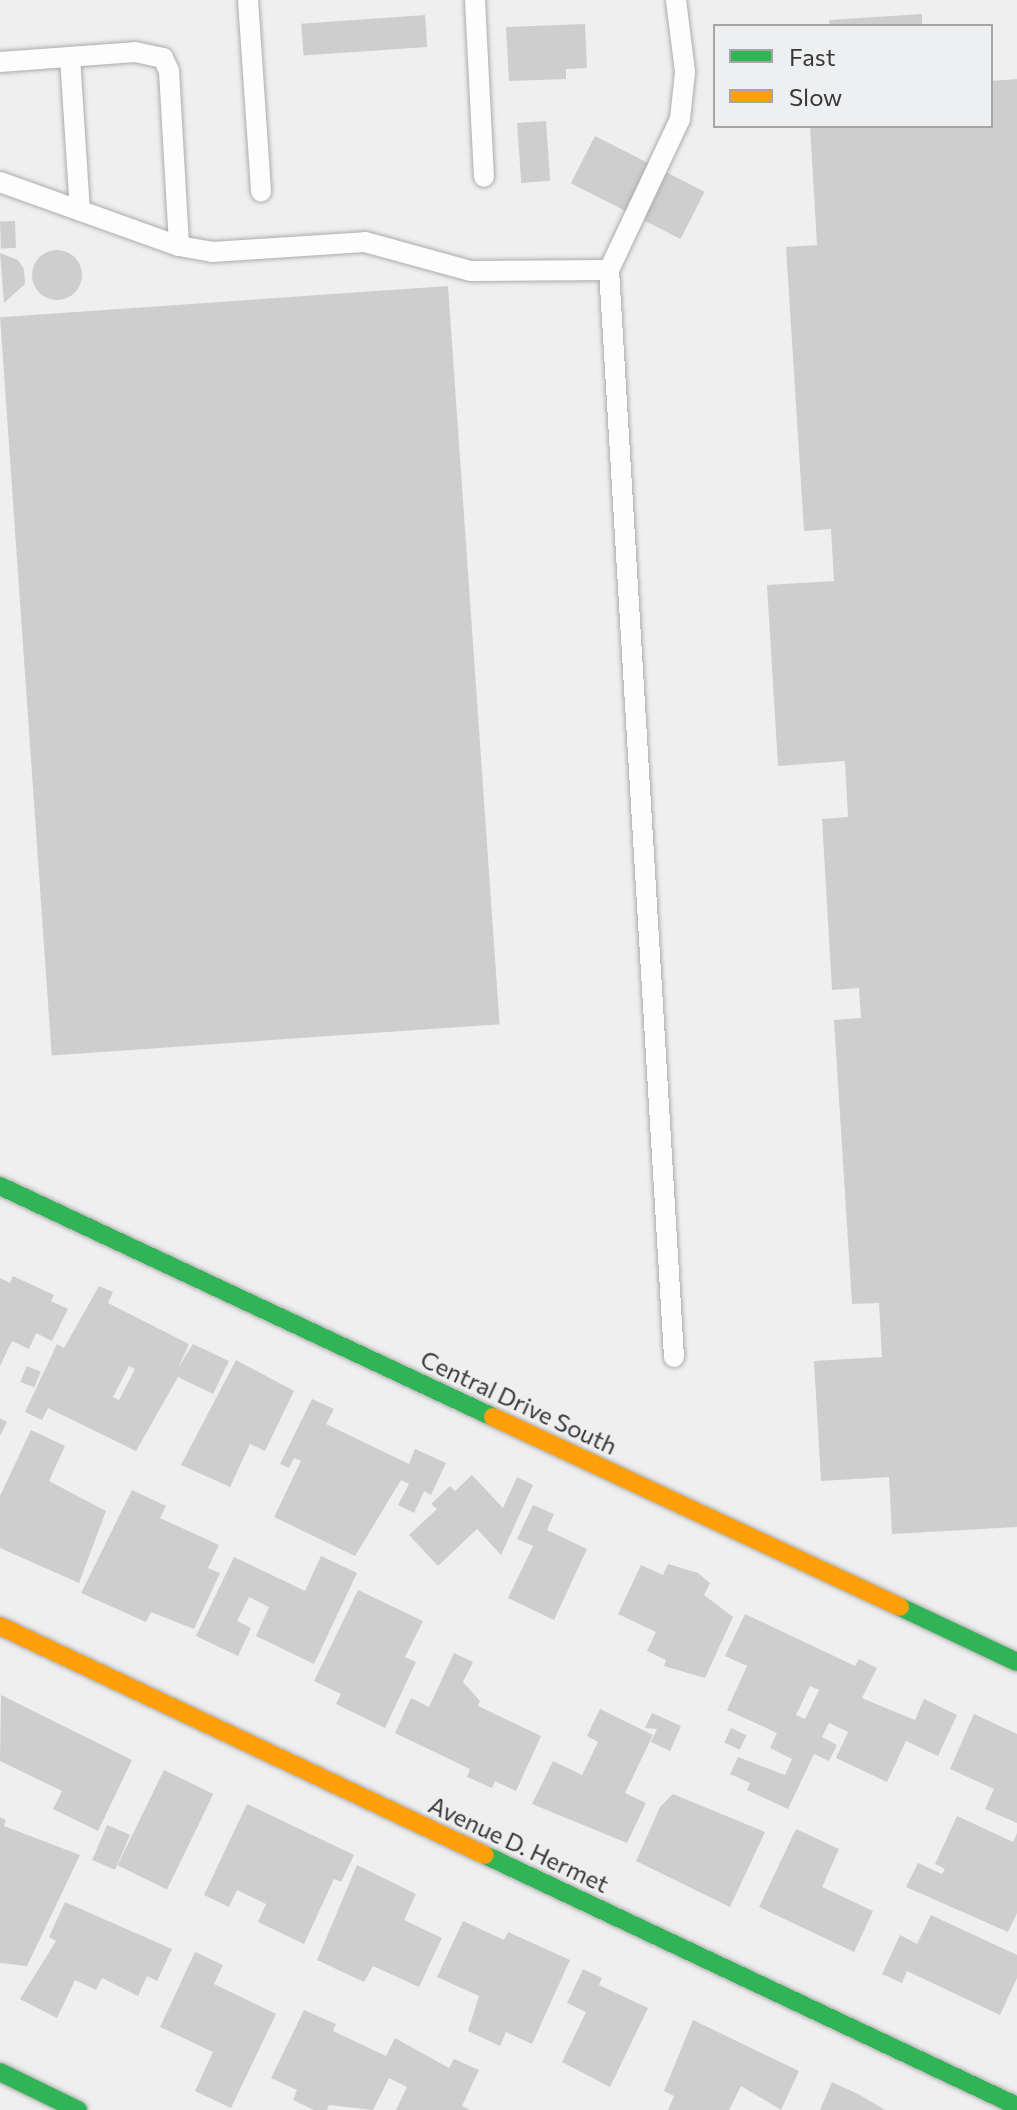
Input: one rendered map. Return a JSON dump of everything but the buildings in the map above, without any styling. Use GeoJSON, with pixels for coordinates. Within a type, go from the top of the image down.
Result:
{"type":"FeatureCollection","features":[{"type":"Feature","properties":{"kind":"street","name":"Central Drive South"},"geometry":{"type":"LineString","coordinates":[[0,1186],[1017,1662]]}},
{"type":"Feature","properties":{"kind":"street","name":"Avenue D. Hermet"},"geometry":{"type":"LineString","coordinates":[[0,1626],[1017,2106]]}},
{"type":"Feature","properties":{"kind":"street"},"geometry":{"type":"LineString","coordinates":[[0,2072],[78,2110]]}},
{"type":"Feature","properties":{"kind":"lane"},"geometry":{"type":"LineString","coordinates":[[248,0],[261,192]]}},
{"type":"Feature","properties":{"kind":"lane"},"geometry":{"type":"LineString","coordinates":[[475,0],[484,177]]}},
{"type":"Feature","properties":{"kind":"lane"},"geometry":{"type":"LineString","coordinates":[[674,1357],[609,270],[680,119],[685,72],[676,0]]}},
{"type":"Feature","properties":{"kind":"lane"},"geometry":{"type":"LineString","coordinates":[[0,62],[135,52],[163,58],[169,71],[179,246]]}},
{"type":"Feature","properties":{"kind":"lane"},"geometry":{"type":"LineString","coordinates":[[70,57],[80,211]]}},
{"type":"Feature","properties":{"kind":"lane"},"geometry":{"type":"LineString","coordinates":[[0,182],[179,246],[212,252],[365,242],[471,271],[609,270]]}},
{"type":"Feature","properties":{"kind":"traffic: fast"},"geometry":{"type":"LineString","coordinates":[[0,1186],[493,1417]]}},
{"type":"Feature","properties":{"kind":"traffic: fast"},"geometry":{"type":"LineString","coordinates":[[900,1607],[1017,1662]]}},
{"type":"Feature","properties":{"kind":"traffic: fast"},"geometry":{"type":"LineString","coordinates":[[485,1855],[1017,2106]]}},
{"type":"Feature","properties":{"kind":"traffic: fast"},"geometry":{"type":"LineString","coordinates":[[0,2072],[78,2110]]}},
{"type":"Feature","properties":{"kind":"traffic: slow"},"geometry":{"type":"LineString","coordinates":[[493,1417],[900,1607]]}},
{"type":"Feature","properties":{"kind":"traffic: slow"},"geometry":{"type":"LineString","coordinates":[[0,1626],[485,1855]]}}]}
